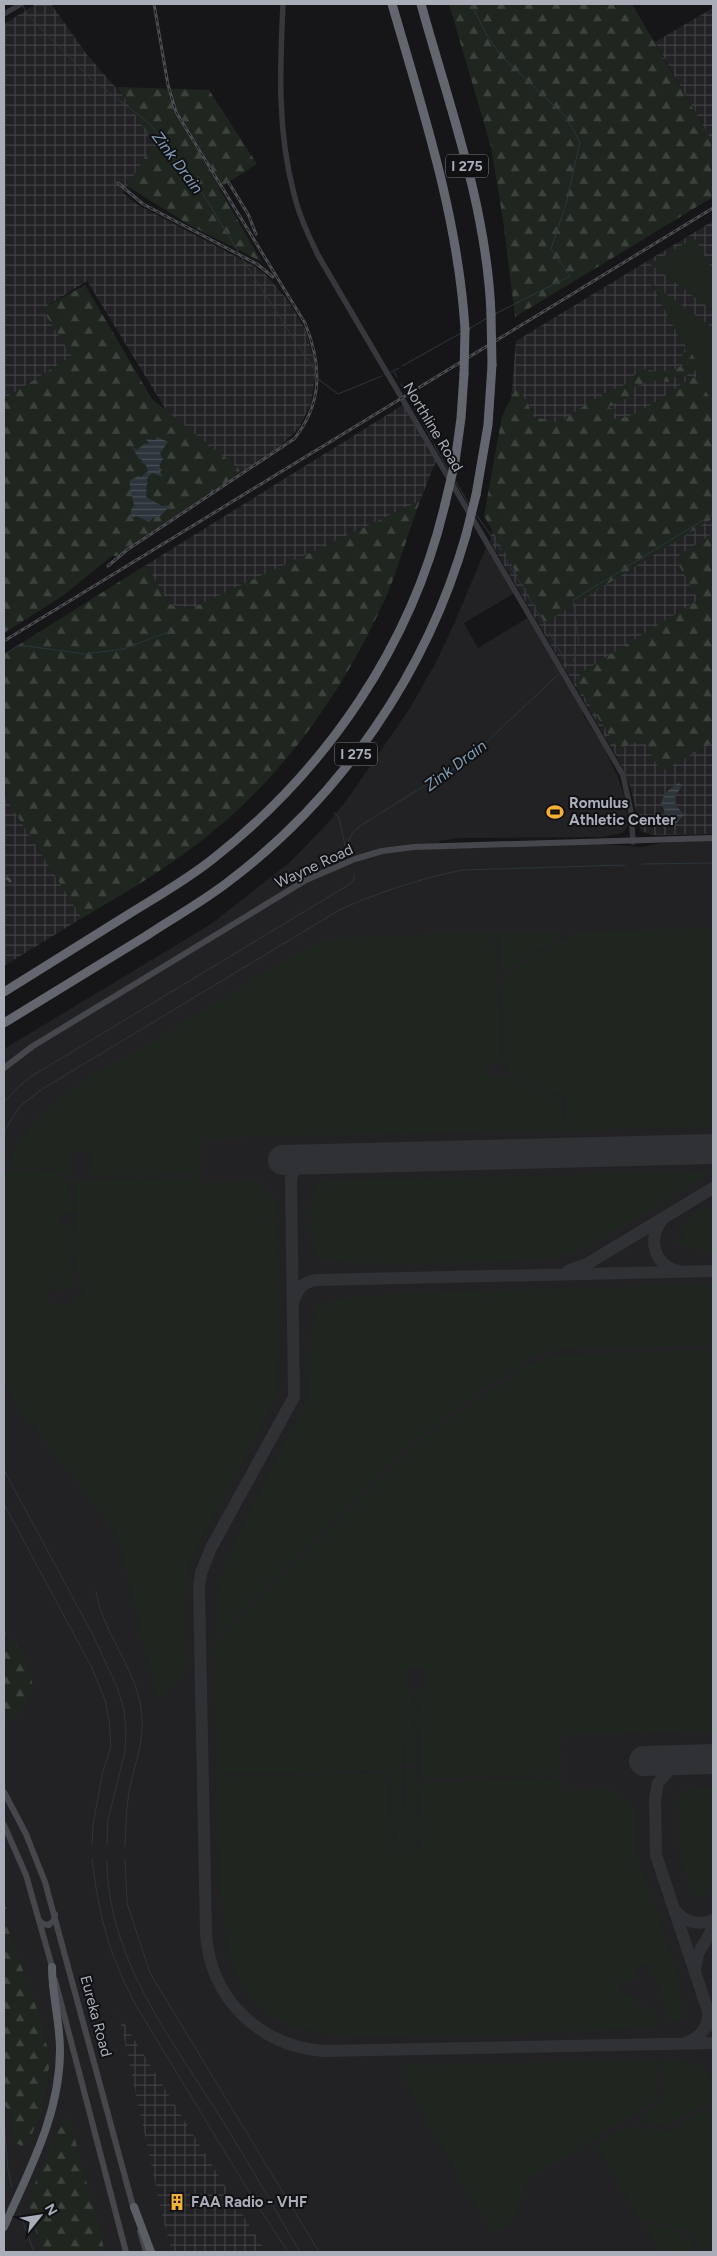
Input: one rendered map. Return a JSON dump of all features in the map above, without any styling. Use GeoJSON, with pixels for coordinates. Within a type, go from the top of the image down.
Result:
{"type":"FeatureCollection","features":[{"type":"Feature","properties":{"kind":"highway","name":"I 275"},"geometry":{"type":"LineString","coordinates":[[4,992],[172,887],[213,859],[267,812],[308,770],[361,700],[395,639],[424,576],[439,534],[455,462],[461,418],[465,329],[458,258],[448,202],[392,4]]}},
{"type":"Feature","properties":{"kind":"highway","name":"I 275"},"geometry":{"type":"LineString","coordinates":[[4,1023],[203,900],[233,878],[289,830],[334,781],[380,721],[415,661],[449,586],[466,535],[476,495],[488,425],[492,365],[491,314],[486,260],[475,197],[421,4]]}},
{"type":"Feature","properties":{"kind":"highway"},"geometry":{"type":"LineString","coordinates":[[4,985],[73,949]]}},
{"type":"Feature","properties":{"kind":"highway"},"geometry":{"type":"LineString","coordinates":[[4,1029],[90,971]]}},
{"type":"Feature","properties":{"kind":"highway"},"geometry":{"type":"LineString","coordinates":[[4,2227],[46,2131],[57,2092],[60,2050],[52,1984],[52,1967]]}},
{"type":"Feature","properties":{"kind":"highway"},"geometry":{"type":"LineString","coordinates":[[134,2208],[151,2252]]}},
{"type":"Feature","properties":{"kind":"main road","name":"Wayne Road"},"geometry":{"type":"LineString","coordinates":[[4,1068],[33,1046],[290,889],[355,859],[382,851],[414,846],[632,842],[713,838]]}},
{"type":"Feature","properties":{"kind":"main road","name":"Eureka Road"},"geometry":{"type":"LineString","coordinates":[[4,1792],[33,1851],[55,1914],[146,2252]]}},
{"type":"Feature","properties":{"kind":"main road","name":"Eureka Road"},"geometry":{"type":"LineString","coordinates":[[4,1826],[26,1875],[52,1967],[126,2252]]}},
{"type":"Feature","properties":{"kind":"main road"},"geometry":{"type":"LineString","coordinates":[[38,1919],[43,1924],[49,1924],[54,1920],[55,1914]]}},
{"type":"Feature","properties":{"kind":"street"},"geometry":{"type":"LineString","coordinates":[[4,14],[21,4]]}},
{"type":"Feature","properties":{"kind":"street","name":"Northline Road"},"geometry":{"type":"LineString","coordinates":[[283,4],[280,81],[283,136],[294,194],[309,236],[368,342],[623,776],[630,800],[632,842]]}},
{"type":"Feature","properties":{"kind":"shaded area"},"geometry":{"type":"Polygon","coordinates":[[[36,4],[51,4],[88,56],[124,97],[154,144],[123,193],[138,205],[254,266],[266,275],[287,299],[305,329],[314,360],[315,376],[311,403],[299,428],[278,448],[215,490],[87,281],[42,309],[72,356],[4,399],[4,24],[36,4]]]}},
{"type":"Feature","properties":{"kind":"shaded area"},"geometry":{"type":"Polygon","coordinates":[[[713,8],[713,143],[655,42],[713,8]]]}},
{"type":"Feature","properties":{"kind":"shaded area"},"geometry":{"type":"Polygon","coordinates":[[[713,221],[713,834],[654,835],[643,832],[640,829],[631,789],[622,766],[490,541],[507,447],[516,341],[713,221]]]}},
{"type":"Feature","properties":{"kind":"shaded area"},"geometry":{"type":"Polygon","coordinates":[[[403,405],[436,461],[420,501],[193,608],[170,605],[146,565],[403,405]]]}},
{"type":"Feature","properties":{"kind":"shaded area"},"geometry":{"type":"Polygon","coordinates":[[[157,437],[168,442],[160,453],[163,459],[159,470],[163,477],[152,473],[147,479],[146,497],[162,506],[171,505],[159,517],[153,518],[149,522],[136,516],[131,519],[131,510],[134,505],[129,481],[138,476],[141,477],[148,471],[146,465],[141,462],[142,458],[139,459],[132,447],[137,450],[144,444],[149,443],[146,439],[155,440],[157,437]]]}},
{"type":"Feature","properties":{"kind":"shaded area"},"geometry":{"type":"Polygon","coordinates":[[[487,545],[515,593],[464,623],[478,648],[529,617],[579,703],[584,716],[603,746],[618,777],[627,805],[628,825],[623,833],[603,837],[459,838],[439,841],[441,848],[602,844],[642,847],[661,843],[713,840],[713,2252],[4,2252],[4,1049],[211,924],[290,862],[326,825],[346,801],[410,708],[435,664],[454,624],[487,545]]]}},
{"type":"Feature","properties":{"kind":"shaded area"},"geometry":{"type":"Polygon","coordinates":[[[679,783],[682,786],[674,798],[674,803],[684,815],[676,824],[669,822],[663,815],[665,810],[661,805],[667,792],[679,783]]]}},
{"type":"Feature","properties":{"kind":"shaded area"},"geometry":{"type":"Polygon","coordinates":[[[4,795],[82,918],[4,966],[4,795]]]}},
{"type":"Feature","properties":{"kind":"shaded area"},"geometry":{"type":"Polygon","coordinates":[[[119,2015],[264,2249],[259,2252],[172,2252],[163,2219],[119,2015]]]}},
{"type":"Feature","properties":{"kind":"green space"},"geometry":{"type":"Polygon","coordinates":[[[449,4],[632,4],[713,143],[713,197],[515,317],[503,220],[491,147],[449,4]]]}},
{"type":"Feature","properties":{"kind":"green space"},"geometry":{"type":"Polygon","coordinates":[[[117,87],[209,90],[257,164],[219,188],[262,262],[191,226],[127,186],[154,144],[117,87]]]}},
{"type":"Feature","properties":{"kind":"green space"},"geometry":{"type":"Polygon","coordinates":[[[692,239],[696,240],[713,271],[713,311],[650,264],[692,239]]]}},
{"type":"Feature","properties":{"kind":"green space"},"geometry":{"type":"Polygon","coordinates":[[[651,283],[713,328],[713,403],[696,377],[697,363],[691,353],[684,349],[685,345],[681,341],[651,283]]]}},
{"type":"Feature","properties":{"kind":"green space"},"geometry":{"type":"Polygon","coordinates":[[[85,285],[152,399],[239,469],[240,475],[117,556],[112,556],[64,595],[4,633],[4,399],[72,356],[42,309],[85,285]]]}},
{"type":"Feature","properties":{"kind":"green space"},"geometry":{"type":"Polygon","coordinates":[[[687,351],[691,352],[697,363],[696,370],[684,377],[674,377],[668,382],[655,380],[643,384],[634,388],[633,400],[623,399],[608,407],[616,410],[612,419],[631,415],[652,404],[690,378],[697,377],[713,403],[713,518],[545,623],[484,516],[502,416],[515,391],[520,389],[534,417],[554,422],[562,420],[603,394],[624,385],[642,368],[652,371],[663,371],[678,368],[683,365],[682,354],[687,351]]]}},
{"type":"Feature","properties":{"kind":"green space"},"geometry":{"type":"Polygon","coordinates":[[[420,501],[391,585],[368,634],[349,670],[304,737],[250,798],[220,826],[162,869],[82,918],[4,795],[4,654],[146,565],[170,605],[193,608],[420,501]]]}},
{"type":"Feature","properties":{"kind":"green space"},"geometry":{"type":"Polygon","coordinates":[[[713,533],[713,742],[661,772],[642,739],[619,750],[575,682],[582,672],[698,600],[675,558],[713,533]]]}},
{"type":"Feature","properties":{"kind":"green space"},"geometry":{"type":"Polygon","coordinates":[[[704,928],[713,934],[713,1127],[201,1138],[201,1174],[93,1176],[91,1152],[70,1153],[70,1175],[50,1168],[21,1168],[8,1163],[21,1140],[36,1120],[53,1103],[72,1089],[299,952],[331,938],[490,933],[495,943],[502,1058],[496,1065],[486,1066],[487,1077],[507,1077],[562,1099],[563,1123],[566,1123],[566,1098],[509,1075],[505,1065],[502,985],[507,973],[576,932],[704,928]]]}},
{"type":"Feature","properties":{"kind":"green space"},"geometry":{"type":"Polygon","coordinates":[[[560,932],[560,937],[502,973],[497,937],[500,933],[560,932]]]}},
{"type":"Feature","properties":{"kind":"green space"},"geometry":{"type":"Polygon","coordinates":[[[9,1171],[50,1171],[58,1174],[69,1186],[73,1213],[61,1214],[61,1226],[73,1226],[73,1254],[71,1262],[47,1294],[50,1303],[70,1305],[78,1296],[82,1295],[80,1273],[76,1273],[75,1180],[201,1177],[202,1183],[258,1182],[277,1201],[278,1216],[269,1216],[269,1219],[278,1220],[279,1279],[271,1279],[272,1284],[279,1284],[280,1319],[269,1320],[270,1322],[280,1322],[280,1345],[271,1345],[272,1348],[280,1348],[276,1393],[263,1423],[190,1562],[185,1602],[186,1670],[162,1698],[156,1696],[121,1551],[111,1526],[19,1408],[4,1382],[4,1177],[9,1171]]]}},
{"type":"Feature","properties":{"kind":"green space"},"geometry":{"type":"Polygon","coordinates":[[[684,1172],[685,1182],[687,1181],[687,1172],[713,1172],[662,1203],[657,1195],[655,1196],[660,1204],[590,1246],[557,1257],[492,1262],[344,1263],[316,1256],[313,1243],[321,1242],[321,1240],[311,1239],[308,1219],[317,1218],[316,1215],[308,1215],[315,1183],[323,1181],[323,1188],[326,1188],[326,1180],[485,1177],[485,1186],[488,1186],[488,1177],[684,1172]]]}},
{"type":"Feature","properties":{"kind":"green space"},"geometry":{"type":"Polygon","coordinates":[[[713,1205],[713,1253],[679,1245],[676,1238],[677,1233],[682,1240],[684,1238],[679,1230],[688,1220],[713,1205]]]}},
{"type":"Feature","properties":{"kind":"green space"},"geometry":{"type":"Polygon","coordinates":[[[73,1265],[74,1288],[52,1290],[73,1265]]]}},
{"type":"Feature","properties":{"kind":"green space"},"geometry":{"type":"Polygon","coordinates":[[[713,1285],[713,1345],[571,1348],[541,1354],[529,1359],[481,1391],[410,1444],[215,1637],[218,1592],[224,1567],[248,1512],[301,1413],[308,1396],[311,1330],[318,1305],[331,1301],[332,1310],[334,1310],[334,1300],[344,1297],[487,1290],[487,1298],[490,1299],[490,1290],[713,1285]]]}},
{"type":"Feature","properties":{"kind":"green space"},"geometry":{"type":"Polygon","coordinates":[[[713,1350],[713,1731],[642,1733],[642,1730],[638,1730],[638,1733],[561,1735],[562,1775],[425,1778],[419,1770],[417,1692],[425,1685],[425,1668],[406,1668],[406,1688],[414,1692],[416,1763],[405,1764],[403,1694],[401,1694],[404,1839],[407,1839],[406,1769],[416,1769],[418,1835],[414,1846],[410,1850],[401,1850],[394,1842],[392,1782],[390,1777],[383,1771],[216,1774],[214,1644],[413,1448],[433,1431],[526,1366],[553,1355],[713,1350]]]}},
{"type":"Feature","properties":{"kind":"green space"},"geometry":{"type":"Polygon","coordinates":[[[4,1629],[26,1661],[33,1690],[16,1718],[6,1722],[4,1718],[4,1629]]]}},
{"type":"Feature","properties":{"kind":"green space"},"geometry":{"type":"Polygon","coordinates":[[[379,1773],[388,1780],[392,1845],[397,1851],[402,1853],[413,1851],[419,1845],[419,1799],[425,1782],[562,1778],[562,1791],[614,1790],[636,1809],[637,1853],[641,1867],[636,1869],[637,1872],[642,1870],[653,1899],[647,1901],[648,1903],[654,1901],[667,1940],[663,1942],[664,1944],[668,1943],[680,1980],[672,1983],[673,1986],[680,1983],[683,2018],[671,2022],[671,2014],[668,2014],[668,2023],[664,2024],[663,2003],[655,1976],[650,1977],[649,1965],[637,1966],[637,1978],[631,1982],[619,1983],[620,1996],[632,1995],[632,2000],[637,2006],[649,2007],[656,2011],[657,2026],[650,2027],[519,2033],[362,2036],[322,2033],[303,2029],[286,2023],[262,2008],[243,1987],[231,1961],[225,1933],[231,1933],[231,1930],[225,1930],[219,1881],[216,1777],[379,1773]]]}},
{"type":"Feature","properties":{"kind":"green space"},"geometry":{"type":"Polygon","coordinates":[[[695,1788],[713,1788],[713,1888],[711,1889],[706,1886],[704,1888],[709,1893],[701,1896],[694,1894],[690,1889],[695,1886],[694,1884],[689,1885],[680,1858],[686,1856],[686,1853],[679,1855],[678,1795],[684,1790],[692,1789],[692,1794],[695,1795],[695,1788]]]}},
{"type":"Feature","properties":{"kind":"green space"},"geometry":{"type":"Polygon","coordinates":[[[4,1905],[8,1910],[8,1929],[42,2023],[50,2061],[41,2111],[32,2134],[22,2146],[14,2142],[13,2118],[4,2104],[4,1905]]]}},
{"type":"Feature","properties":{"kind":"green space"},"geometry":{"type":"Polygon","coordinates":[[[664,2060],[703,2066],[713,2083],[713,2085],[706,2088],[707,2091],[713,2089],[713,2099],[667,2126],[642,2121],[660,2102],[664,2091],[664,2060]]]}},
{"type":"Feature","properties":{"kind":"green space"},"geometry":{"type":"Polygon","coordinates":[[[658,2061],[657,2094],[653,2102],[530,2178],[515,2216],[508,2223],[494,2231],[472,2200],[406,2084],[405,2065],[658,2061]]]}},
{"type":"Feature","properties":{"kind":"green space"},"geometry":{"type":"Polygon","coordinates":[[[713,2105],[713,2252],[703,2252],[695,2240],[680,2228],[649,2221],[638,2216],[597,2144],[630,2126],[669,2131],[713,2105]]]}},
{"type":"Feature","properties":{"kind":"green space"},"geometry":{"type":"Polygon","coordinates":[[[68,2117],[105,2252],[46,2252],[32,2220],[30,2208],[33,2189],[49,2150],[65,2118],[68,2117]]]}},
{"type":"Feature","properties":{"kind":"green space"},"geometry":{"type":"Polygon","coordinates":[[[643,2223],[668,2228],[681,2233],[698,2252],[660,2252],[643,2223]]]}},
{"type":"Feature","properties":{"kind":"waterway","name":"Zink Drain"},"geometry":{"type":"LineString","coordinates":[[22,4],[27,14],[93,81]]}},
{"type":"Feature","properties":{"kind":"waterway"},"geometry":{"type":"LineString","coordinates":[[471,4],[488,37],[501,56],[566,117],[580,142],[566,204],[551,249],[570,276],[495,314]]}},
{"type":"Feature","properties":{"kind":"waterway","name":"Zink Drain"},"geometry":{"type":"LineString","coordinates":[[102,87],[149,123],[185,165],[238,251]]}},
{"type":"Feature","properties":{"kind":"waterway","name":"Zink Drain"},"geometry":{"type":"LineString","coordinates":[[241,257],[294,339]]}},
{"type":"Feature","properties":{"kind":"waterway"},"geometry":{"type":"LineString","coordinates":[[469,329],[487,318]]}},
{"type":"Feature","properties":{"kind":"waterway"},"geometry":{"type":"LineString","coordinates":[[402,366],[461,333]]}},
{"type":"Feature","properties":{"kind":"waterway","name":"Zink Drain"},"geometry":{"type":"LineString","coordinates":[[298,345],[317,373]]}},
{"type":"Feature","properties":{"kind":"waterway","name":"Zink Drain"},"geometry":{"type":"LineString","coordinates":[[391,372],[399,368]]}},
{"type":"Feature","properties":{"kind":"waterway","name":"Zink Drain"},"geometry":{"type":"LineString","coordinates":[[394,372],[397,377]]}},
{"type":"Feature","properties":{"kind":"waterway","name":"Zink Drain"},"geometry":{"type":"LineString","coordinates":[[318,379],[338,394],[382,376]]}},
{"type":"Feature","properties":{"kind":"waterway","name":"Zink Drain"},"geometry":{"type":"LineString","coordinates":[[401,384],[404,390]]}},
{"type":"Feature","properties":{"kind":"waterway","name":"Zink Drain"},"geometry":{"type":"LineString","coordinates":[[409,397],[432,440]]}},
{"type":"Feature","properties":{"kind":"waterway","name":"Zink Drain"},"geometry":{"type":"LineString","coordinates":[[434,444],[448,469]]}},
{"type":"Feature","properties":{"kind":"waterway","name":"Zink Drain"},"geometry":{"type":"LineString","coordinates":[[454,479],[469,504]]}},
{"type":"Feature","properties":{"kind":"waterway","name":"Zink Drain"},"geometry":{"type":"LineString","coordinates":[[475,513],[502,551]]}},
{"type":"Feature","properties":{"kind":"waterway"},"geometry":{"type":"LineString","coordinates":[[574,607],[573,600],[713,514]]}},
{"type":"Feature","properties":{"kind":"waterway","name":"Zink Drain"},"geometry":{"type":"LineString","coordinates":[[505,558],[544,623]]}},
{"type":"Feature","properties":{"kind":"waterway"},"geometry":{"type":"LineString","coordinates":[[576,620],[579,646]]}},
{"type":"Feature","properties":{"kind":"waterway"},"geometry":{"type":"LineString","coordinates":[[4,655],[19,645],[85,654],[123,649],[171,631]]}},
{"type":"Feature","properties":{"kind":"waterway","name":"Zink Drain"},"geometry":{"type":"LineString","coordinates":[[549,632],[568,666]]}},
{"type":"Feature","properties":{"kind":"waterway"},"geometry":{"type":"LineString","coordinates":[[573,661],[576,654]]}},
{"type":"Feature","properties":{"kind":"waterway","name":"Zink Drain"},"geometry":{"type":"LineString","coordinates":[[346,847],[352,833],[360,826],[424,786],[442,778],[480,748],[559,674]]}},
{"type":"Feature","properties":{"kind":"waterway"},"geometry":{"type":"LineString","coordinates":[[334,812],[339,818],[346,850]]}},
{"type":"Feature","properties":{"kind":"waterway"},"geometry":{"type":"LineString","coordinates":[[642,864],[713,863]]}},
{"type":"Feature","properties":{"kind":"waterway"},"geometry":{"type":"LineString","coordinates":[[4,1131],[20,1106],[44,1088],[341,909],[401,886],[463,870],[625,865]]}},
{"type":"Feature","properties":{"kind":"waterway"},"geometry":{"type":"LineString","coordinates":[[4,1102],[32,1076],[350,884],[354,880],[354,874]]}},
{"type":"Feature","properties":{"kind":"waterway"},"geometry":{"type":"LineString","coordinates":[[4,1470],[93,1635],[117,1687],[124,1710],[125,1751],[108,1820],[107,1845]]}},
{"type":"Feature","properties":{"kind":"waterway"},"geometry":{"type":"LineString","coordinates":[[4,1504],[91,1666],[105,1700],[111,1747],[102,1775],[93,1825],[92,1845]]}},
{"type":"Feature","properties":{"kind":"waterway"},"geometry":{"type":"LineString","coordinates":[[96,1592],[105,1620],[136,1687],[142,1715],[141,1737],[128,1799],[125,1846]]}},
{"type":"Feature","properties":{"kind":"waterway"},"geometry":{"type":"LineString","coordinates":[[92,1859],[106,1933],[125,1984],[134,2002],[254,2200],[288,2252]]}},
{"type":"Feature","properties":{"kind":"waterway"},"geometry":{"type":"LineString","coordinates":[[125,1859],[127,1903],[150,1973],[319,2252]]}},
{"type":"Feature","properties":{"kind":"waterway"},"geometry":{"type":"LineString","coordinates":[[107,1860],[110,1896],[118,1930],[130,1963],[145,1995],[300,2252]]}},
{"type":"Feature","properties":{"kind":"waterway"},"geometry":{"type":"LineString","coordinates":[[4,2122],[8,2170],[12,2187]]}},
{"type":"Feature","properties":{"kind":"waterway"},"geometry":{"type":"LineString","coordinates":[[20,2214],[34,2252]]}},
{"type":"Feature","properties":{"kind":"taxiway"},"geometry":{"type":"LineString","coordinates":[[313,1159],[299,1165],[291,1179],[294,1397],[211,1548],[201,1573],[199,1588],[206,1933],[210,1957],[217,1979],[228,1998],[242,2015],[260,2029],[279,2040],[301,2047],[324,2051],[713,2043]]}},
{"type":"Feature","properties":{"kind":"taxiway"},"geometry":{"type":"LineString","coordinates":[[568,1271],[587,1264],[713,1188]]}},
{"type":"Feature","properties":{"kind":"taxiway"},"geometry":{"type":"LineString","coordinates":[[662,1220],[657,1227],[655,1235],[655,1250],[663,1263],[678,1271]]}},
{"type":"Feature","properties":{"kind":"taxiway"},"geometry":{"type":"LineString","coordinates":[[294,1301],[297,1292],[302,1286],[317,1280],[713,1271]]}},
{"type":"Feature","properties":{"kind":"taxiway"},"geometry":{"type":"LineString","coordinates":[[702,1759],[679,1764],[671,1768],[658,1783],[655,1799],[656,1855],[713,2026]]}},
{"type":"Feature","properties":{"kind":"taxiway"},"geometry":{"type":"LineString","coordinates":[[674,1909],[682,1917],[692,1922],[702,1923],[713,1920]]}},
{"type":"Feature","properties":{"kind":"taxiway"},"geometry":{"type":"LineString","coordinates":[[695,1970],[698,1954],[713,1928]]}},
{"type":"Feature","properties":{"kind":"taxiway"},"geometry":{"type":"LineString","coordinates":[[685,2043],[695,2038],[705,2028],[708,2012]]}},
{"type":"Feature","properties":{"kind":"runway"},"geometry":{"type":"LineString","coordinates":[[283,1160],[713,1149]]}},
{"type":"Feature","properties":{"kind":"runway"},"geometry":{"type":"LineString","coordinates":[[644,1761],[713,1759]]}},
{"type":"Feature","properties":{"kind":"railway"},"geometry":{"type":"LineString","coordinates":[[108,566],[127,550],[294,439],[310,412],[315,398],[317,383],[315,354],[305,323],[176,112],[168,85],[154,4]]}},
{"type":"Feature","properties":{"kind":"railway"},"geometry":{"type":"LineString","coordinates":[[118,183],[143,204],[257,264],[273,277]]}},
{"type":"Feature","properties":{"kind":"railway"},"geometry":{"type":"LineString","coordinates":[[229,183],[248,214],[256,234]]}},
{"type":"Feature","properties":{"kind":"railway"},"geometry":{"type":"LineString","coordinates":[[4,641],[713,208]]}},
{"type":"Feature","properties":{"kind":"railway"},"geometry":{"type":"LineString","coordinates":[[4,875],[10,881]]}},
{"type":"Feature","properties":{"kind":"place","name":"Romulus Athletic Center"},"geometry":{"type":"Point","coordinates":[555,812]}},
{"type":"Feature","properties":{"kind":"place","name":"FAA Radio - VHF"},"geometry":{"type":"Point","coordinates":[177,2202]}}]}
